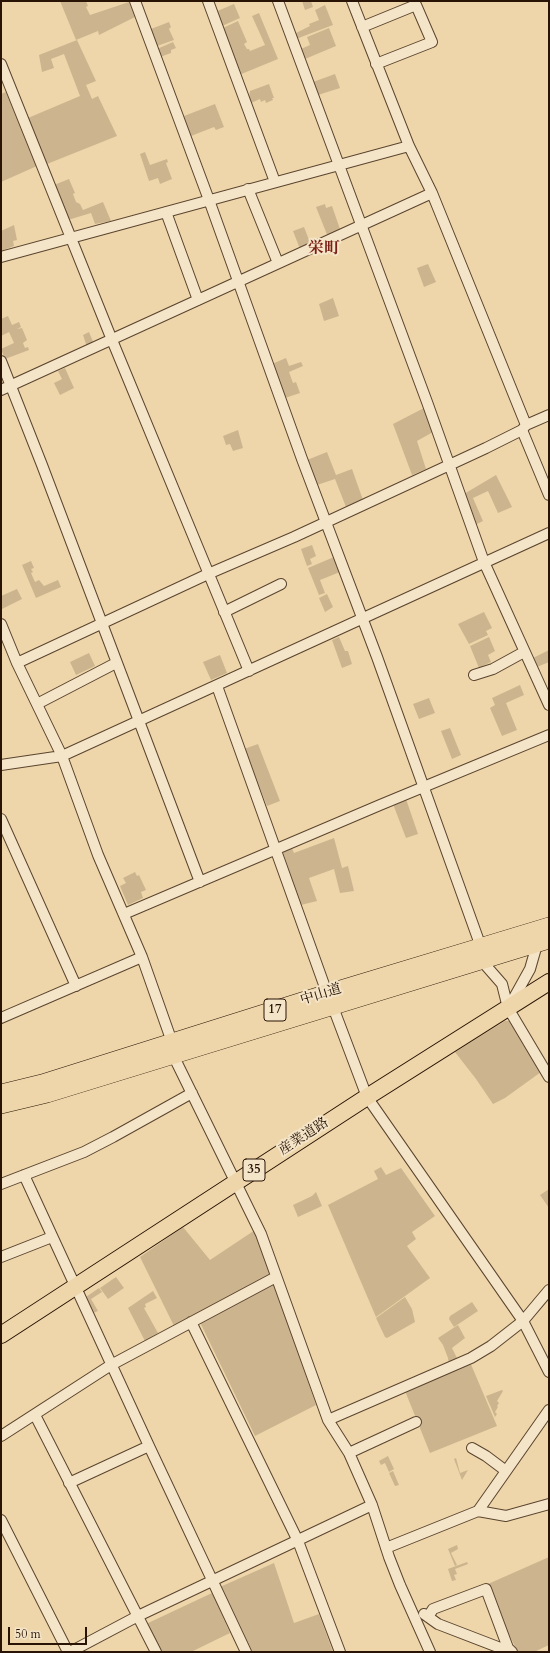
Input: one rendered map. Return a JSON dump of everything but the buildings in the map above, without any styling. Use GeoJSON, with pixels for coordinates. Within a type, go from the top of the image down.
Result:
{"type":"FeatureCollection","features":[{"type":"Feature","properties":{"kind":"highway","name":"中山道"},"geometry":{"type":"LineString","coordinates":[[1,1105],[47,1094],[172,1049],[545,934]]}},
{"type":"Feature","properties":{"kind":"highway","name":"中山道"},"geometry":{"type":"LineString","coordinates":[[1,1093],[172,1049]]}},
{"type":"Feature","properties":{"kind":"main road","name":"産業道路"},"geometry":{"type":"LineString","coordinates":[[1,1335],[235,1182],[549,982]]}},
{"type":"Feature","properties":{"kind":"street"},"geometry":{"type":"LineString","coordinates":[[136,1],[423,787],[481,954],[502,984],[508,1008],[549,1077]]}},
{"type":"Feature","properties":{"kind":"street"},"geometry":{"type":"LineString","coordinates":[[208,1],[276,182]]}},
{"type":"Feature","properties":{"kind":"street"},"geometry":{"type":"LineString","coordinates":[[278,1],[340,165],[484,562],[549,705]]}},
{"type":"Feature","properties":{"kind":"street"},"geometry":{"type":"LineString","coordinates":[[352,1],[409,146],[432,193],[549,495]]}},
{"type":"Feature","properties":{"kind":"street"},"geometry":{"type":"LineString","coordinates":[[362,27],[416,6],[432,42],[376,64]]}},
{"type":"Feature","properties":{"kind":"street"},"geometry":{"type":"LineString","coordinates":[[1,64],[112,340],[249,671]]}},
{"type":"Feature","properties":{"kind":"street"},"geometry":{"type":"LineString","coordinates":[[1,257],[409,146]]}},
{"type":"Feature","properties":{"kind":"street"},"geometry":{"type":"LineString","coordinates":[[248,189],[278,264]]}},
{"type":"Feature","properties":{"kind":"street"},"geometry":{"type":"LineString","coordinates":[[6,388],[432,193]]}},
{"type":"Feature","properties":{"kind":"street"},"geometry":{"type":"LineString","coordinates":[[166,212],[198,300]]}},
{"type":"Feature","properties":{"kind":"street"},"geometry":{"type":"LineString","coordinates":[[1,361],[6,388],[42,466],[200,882]]}},
{"type":"Feature","properties":{"kind":"street"},"geometry":{"type":"LineString","coordinates":[[17,663],[208,574],[449,465],[549,415]]}},
{"type":"Feature","properties":{"kind":"street"},"geometry":{"type":"LineString","coordinates":[[1,765],[62,756],[549,533]]}},
{"type":"Feature","properties":{"kind":"street"},"geometry":{"type":"LineString","coordinates":[[224,612],[281,584]]}},
{"type":"Feature","properties":{"kind":"street"},"geometry":{"type":"LineString","coordinates":[[1,624],[17,663],[62,756],[98,855],[142,957],[172,1049],[261,1234],[328,1420],[349,1453],[372,1505],[400,1585],[430,1652]]}},
{"type":"Feature","properties":{"kind":"street"},"geometry":{"type":"LineString","coordinates":[[474,675],[493,669],[524,652]]}},
{"type":"Feature","properties":{"kind":"street"},"geometry":{"type":"LineString","coordinates":[[37,704],[116,663]]}},
{"type":"Feature","properties":{"kind":"street"},"geometry":{"type":"LineString","coordinates":[[217,686],[330,1000],[367,1097],[523,1321],[549,1372]]}},
{"type":"Feature","properties":{"kind":"street"},"geometry":{"type":"LineString","coordinates":[[124,914],[549,735]]}},
{"type":"Feature","properties":{"kind":"street"},"geometry":{"type":"LineString","coordinates":[[1,819],[76,986]]}},
{"type":"Feature","properties":{"kind":"street"},"geometry":{"type":"LineString","coordinates":[[508,1008],[530,969],[545,934]]}},
{"type":"Feature","properties":{"kind":"street"},"geometry":{"type":"LineString","coordinates":[[1,1018],[142,957]]}},
{"type":"Feature","properties":{"kind":"street"},"geometry":{"type":"LineString","coordinates":[[1,1184],[84,1152],[192,1093]]}},
{"type":"Feature","properties":{"kind":"street"},"geometry":{"type":"LineString","coordinates":[[24,1175],[111,1365],[214,1581],[246,1652]]}},
{"type":"Feature","properties":{"kind":"street"},"geometry":{"type":"LineString","coordinates":[[1,1257],[52,1237]]}},
{"type":"Feature","properties":{"kind":"street"},"geometry":{"type":"LineString","coordinates":[[1,1436],[111,1365],[276,1278]]}},
{"type":"Feature","properties":{"kind":"street"},"geometry":{"type":"LineString","coordinates":[[328,1420],[471,1358],[491,1346],[523,1321],[549,1290]]}},
{"type":"Feature","properties":{"kind":"street"},"geometry":{"type":"LineString","coordinates":[[191,1322],[298,1541],[340,1652]]}},
{"type":"Feature","properties":{"kind":"street"},"geometry":{"type":"LineString","coordinates":[[478,1511],[549,1410]]}},
{"type":"Feature","properties":{"kind":"street"},"geometry":{"type":"LineString","coordinates":[[35,1415],[156,1652]]}},
{"type":"Feature","properties":{"kind":"street"},"geometry":{"type":"LineString","coordinates":[[349,1453],[416,1422]]}},
{"type":"Feature","properties":{"kind":"street"},"geometry":{"type":"LineString","coordinates":[[69,1483],[149,1446]]}},
{"type":"Feature","properties":{"kind":"street"},"geometry":{"type":"LineString","coordinates":[[472,1448],[486,1456],[506,1471]]}},
{"type":"Feature","properties":{"kind":"street"},"geometry":{"type":"LineString","coordinates":[[386,1548],[478,1511],[506,1516],[549,1504]]}},
{"type":"Feature","properties":{"kind":"street"},"geometry":{"type":"LineString","coordinates":[[1,1520],[69,1652],[138,1616],[372,1505]]}},
{"type":"Feature","properties":{"kind":"street"},"geometry":{"type":"LineString","coordinates":[[414,1617],[424,1614],[428,1617],[438,1624],[503,1649],[510,1650],[486,1589],[433,1609],[428,1617]]}},
{"type":"Feature","properties":{"kind":"shaded area"},"geometry":{"type":"Polygon","coordinates":[[[60,1],[86,1],[88,6],[86,7],[90,15],[129,2],[135,17],[99,35],[98,31],[76,40],[60,1]]]}},
{"type":"Feature","properties":{"kind":"shaded area"},"geometry":{"type":"Polygon","coordinates":[[[302,1],[311,1],[313,7],[305,10],[302,1]]]}},
{"type":"Feature","properties":{"kind":"shaded area"},"geometry":{"type":"Polygon","coordinates":[[[234,4],[240,18],[222,26],[215,12],[234,4]]]}},
{"type":"Feature","properties":{"kind":"shaded area"},"geometry":{"type":"Polygon","coordinates":[[[325,5],[333,25],[296,39],[294,34],[310,26],[309,24],[319,20],[315,10],[325,5]]]}},
{"type":"Feature","properties":{"kind":"shaded area"},"geometry":{"type":"Polygon","coordinates":[[[259,13],[278,59],[239,75],[223,28],[238,21],[247,42],[244,44],[247,49],[250,51],[265,45],[252,16],[259,13]]]}},
{"type":"Feature","properties":{"kind":"shaded area"},"geometry":{"type":"Polygon","coordinates":[[[169,22],[171,27],[169,29],[174,40],[157,46],[151,29],[169,22]]]}},
{"type":"Feature","properties":{"kind":"shaded area"},"geometry":{"type":"Polygon","coordinates":[[[329,28],[336,46],[305,59],[301,49],[310,45],[307,37],[329,28]]]}},
{"type":"Feature","properties":{"kind":"shaded area"},"geometry":{"type":"Polygon","coordinates":[[[77,40],[96,81],[86,85],[92,99],[98,96],[117,136],[47,164],[28,118],[80,96],[64,54],[51,59],[54,68],[42,72],[39,55],[77,40]]]}},
{"type":"Feature","properties":{"kind":"shaded area"},"geometry":{"type":"Polygon","coordinates":[[[173,42],[176,48],[171,50],[171,53],[160,57],[157,49],[173,42]]]}},
{"type":"Feature","properties":{"kind":"shaded area"},"geometry":{"type":"Polygon","coordinates":[[[335,74],[340,88],[318,95],[313,82],[335,74]]]}},
{"type":"Feature","properties":{"kind":"shaded area"},"geometry":{"type":"Polygon","coordinates":[[[269,84],[274,98],[272,98],[273,100],[266,103],[265,100],[261,102],[260,99],[251,103],[249,97],[250,91],[269,84]]]}},
{"type":"Feature","properties":{"kind":"shaded area"},"geometry":{"type":"Polygon","coordinates":[[[6,92],[37,166],[1,182],[1,94],[6,92]]]}},
{"type":"Feature","properties":{"kind":"shaded area"},"geometry":{"type":"Polygon","coordinates":[[[215,104],[224,127],[216,130],[214,127],[191,136],[184,116],[215,104]]]}},
{"type":"Feature","properties":{"kind":"shaded area"},"geometry":{"type":"Polygon","coordinates":[[[145,152],[150,165],[167,159],[168,162],[166,163],[172,179],[160,184],[158,178],[149,181],[140,154],[145,152]]]}},
{"type":"Feature","properties":{"kind":"shaded area"},"geometry":{"type":"Polygon","coordinates":[[[69,179],[75,193],[73,194],[76,202],[80,204],[83,210],[103,202],[111,221],[95,224],[91,213],[68,220],[54,185],[69,179]]]}},
{"type":"Feature","properties":{"kind":"shaded area"},"geometry":{"type":"Polygon","coordinates":[[[325,204],[326,208],[332,206],[341,232],[328,237],[316,207],[325,204]]]}},
{"type":"Feature","properties":{"kind":"shaded area"},"geometry":{"type":"Polygon","coordinates":[[[14,225],[17,240],[13,241],[14,246],[1,251],[1,231],[14,225]]]}},
{"type":"Feature","properties":{"kind":"shaded area"},"geometry":{"type":"Polygon","coordinates":[[[304,227],[311,245],[300,249],[293,231],[304,227]]]}},
{"type":"Feature","properties":{"kind":"shaded area"},"geometry":{"type":"Polygon","coordinates":[[[428,264],[436,282],[424,287],[417,268],[428,264]]]}},
{"type":"Feature","properties":{"kind":"shaded area"},"geometry":{"type":"Polygon","coordinates":[[[333,298],[339,316],[324,321],[319,304],[333,298]]]}},
{"type":"Feature","properties":{"kind":"shaded area"},"geometry":{"type":"Polygon","coordinates":[[[8,316],[12,325],[19,322],[21,327],[17,329],[22,328],[27,340],[23,343],[25,348],[28,347],[29,350],[5,359],[1,349],[14,343],[9,332],[1,336],[1,319],[8,316]]]}},
{"type":"Feature","properties":{"kind":"shaded area"},"geometry":{"type":"Polygon","coordinates":[[[89,332],[94,344],[87,347],[83,335],[89,332]]]}},
{"type":"Feature","properties":{"kind":"shaded area"},"geometry":{"type":"Polygon","coordinates":[[[286,358],[289,366],[301,362],[303,366],[289,372],[293,383],[296,382],[300,393],[285,398],[272,364],[286,358]]]}},
{"type":"Feature","properties":{"kind":"shaded area"},"geometry":{"type":"Polygon","coordinates":[[[65,368],[74,388],[60,395],[54,383],[62,379],[58,371],[65,368]]]}},
{"type":"Feature","properties":{"kind":"shaded area"},"geometry":{"type":"Polygon","coordinates":[[[424,408],[433,432],[417,441],[426,469],[412,475],[393,424],[424,408]]]}},
{"type":"Feature","properties":{"kind":"shaded area"},"geometry":{"type":"Polygon","coordinates":[[[238,430],[243,448],[233,451],[230,444],[226,445],[223,436],[238,430]]]}},
{"type":"Feature","properties":{"kind":"shaded area"},"geometry":{"type":"Polygon","coordinates":[[[327,452],[336,475],[352,469],[363,500],[346,507],[335,479],[317,485],[307,460],[327,452]]]}},
{"type":"Feature","properties":{"kind":"shaded area"},"geometry":{"type":"Polygon","coordinates":[[[496,475],[512,507],[498,513],[488,491],[473,498],[483,521],[475,525],[464,494],[496,475]]]}},
{"type":"Feature","properties":{"kind":"shaded area"},"geometry":{"type":"Polygon","coordinates":[[[312,545],[316,556],[310,559],[312,564],[307,566],[301,549],[312,545]]]}},
{"type":"Feature","properties":{"kind":"shaded area"},"geometry":{"type":"Polygon","coordinates":[[[334,557],[340,572],[320,580],[325,593],[319,595],[308,568],[334,557]]]}},
{"type":"Feature","properties":{"kind":"shaded area"},"geometry":{"type":"Polygon","coordinates":[[[31,561],[34,568],[31,569],[33,572],[31,573],[35,582],[39,580],[44,586],[58,580],[61,587],[36,598],[22,565],[31,561]]]}},
{"type":"Feature","properties":{"kind":"shaded area"},"geometry":{"type":"Polygon","coordinates":[[[17,589],[22,599],[2,609],[1,596],[17,589]]]}},
{"type":"Feature","properties":{"kind":"shaded area"},"geometry":{"type":"Polygon","coordinates":[[[327,594],[333,607],[325,612],[319,598],[327,594]]]}},
{"type":"Feature","properties":{"kind":"shaded area"},"geometry":{"type":"Polygon","coordinates":[[[484,612],[492,628],[486,631],[488,635],[469,644],[458,624],[484,612]]]}},
{"type":"Feature","properties":{"kind":"shaded area"},"geometry":{"type":"Polygon","coordinates":[[[339,637],[345,651],[348,651],[352,664],[342,668],[332,640],[339,637]]]}},
{"type":"Feature","properties":{"kind":"shaded area"},"geometry":{"type":"Polygon","coordinates":[[[489,637],[495,651],[488,655],[491,662],[479,668],[470,646],[489,637]]]}},
{"type":"Feature","properties":{"kind":"shaded area"},"geometry":{"type":"Polygon","coordinates":[[[549,650],[549,662],[537,667],[533,658],[549,650]]]}},
{"type":"Feature","properties":{"kind":"shaded area"},"geometry":{"type":"Polygon","coordinates":[[[89,653],[95,666],[76,675],[70,662],[89,653]]]}},
{"type":"Feature","properties":{"kind":"shaded area"},"geometry":{"type":"Polygon","coordinates":[[[220,655],[227,673],[211,680],[203,662],[220,655]]]}},
{"type":"Feature","properties":{"kind":"shaded area"},"geometry":{"type":"Polygon","coordinates":[[[520,685],[524,695],[506,703],[517,730],[502,736],[490,708],[495,705],[492,698],[520,685]]]}},
{"type":"Feature","properties":{"kind":"shaded area"},"geometry":{"type":"Polygon","coordinates":[[[429,698],[435,713],[419,719],[413,704],[429,698]]]}},
{"type":"Feature","properties":{"kind":"shaded area"},"geometry":{"type":"Polygon","coordinates":[[[450,728],[461,755],[452,759],[441,731],[450,728]]]}},
{"type":"Feature","properties":{"kind":"shaded area"},"geometry":{"type":"Polygon","coordinates":[[[258,744],[280,801],[267,806],[244,749],[258,744]]]}},
{"type":"Feature","properties":{"kind":"shaded area"},"geometry":{"type":"Polygon","coordinates":[[[406,799],[418,834],[406,838],[393,804],[406,799]]]}},
{"type":"Feature","properties":{"kind":"shaded area"},"geometry":{"type":"Polygon","coordinates":[[[334,838],[342,868],[348,866],[354,891],[340,893],[334,869],[309,878],[317,901],[301,905],[283,852],[291,846],[294,853],[334,838]]]}},
{"type":"Feature","properties":{"kind":"shaded area"},"geometry":{"type":"Polygon","coordinates":[[[135,872],[137,876],[139,875],[146,890],[141,892],[143,898],[128,905],[120,886],[126,883],[123,878],[135,872]]]}},
{"type":"Feature","properties":{"kind":"shaded area"},"geometry":{"type":"Polygon","coordinates":[[[505,1021],[511,1021],[541,1072],[505,1098],[493,1104],[455,1052],[505,1021]]]}},
{"type":"Feature","properties":{"kind":"shaded area"},"geometry":{"type":"Polygon","coordinates":[[[381,1167],[386,1175],[401,1168],[435,1216],[412,1232],[416,1239],[407,1246],[430,1278],[376,1317],[328,1205],[378,1179],[374,1171],[381,1167]]]}},
{"type":"Feature","properties":{"kind":"shaded area"},"geometry":{"type":"Polygon","coordinates":[[[549,1189],[549,1208],[540,1195],[549,1189]]]}},
{"type":"Feature","properties":{"kind":"shaded area"},"geometry":{"type":"Polygon","coordinates":[[[316,1192],[322,1206],[298,1217],[293,1205],[312,1196],[316,1192]]]}},
{"type":"Feature","properties":{"kind":"shaded area"},"geometry":{"type":"Polygon","coordinates":[[[183,1227],[210,1260],[255,1230],[316,1405],[255,1436],[196,1314],[174,1326],[140,1257],[183,1227]]]}},
{"type":"Feature","properties":{"kind":"shaded area"},"geometry":{"type":"Polygon","coordinates":[[[116,1277],[124,1288],[108,1299],[100,1288],[116,1277]]]}},
{"type":"Feature","properties":{"kind":"shaded area"},"geometry":{"type":"Polygon","coordinates":[[[99,1288],[102,1292],[91,1299],[98,1311],[93,1313],[86,1297],[99,1288]]]}},
{"type":"Feature","properties":{"kind":"shaded area"},"geometry":{"type":"Polygon","coordinates":[[[153,1291],[157,1298],[145,1304],[146,1307],[144,1308],[158,1333],[145,1341],[128,1308],[153,1291]]]}},
{"type":"Feature","properties":{"kind":"shaded area"},"geometry":{"type":"Polygon","coordinates":[[[405,1297],[412,1309],[415,1322],[387,1338],[385,1337],[376,1318],[405,1297]]]}},
{"type":"Feature","properties":{"kind":"shaded area"},"geometry":{"type":"Polygon","coordinates":[[[472,1302],[478,1311],[454,1327],[449,1319],[450,1316],[472,1302]]]}},
{"type":"Feature","properties":{"kind":"shaded area"},"geometry":{"type":"Polygon","coordinates":[[[458,1325],[465,1338],[452,1348],[458,1360],[449,1366],[448,1358],[443,1345],[438,1338],[458,1325]]]}},
{"type":"Feature","properties":{"kind":"shaded area"},"geometry":{"type":"Polygon","coordinates":[[[470,1362],[497,1426],[430,1453],[405,1391],[470,1362]]]}},
{"type":"Feature","properties":{"kind":"shaded area"},"geometry":{"type":"Polygon","coordinates":[[[502,1390],[503,1391],[497,1401],[499,1403],[495,1412],[497,1414],[495,1417],[486,1396],[502,1390]]]}},
{"type":"Feature","properties":{"kind":"shaded area"},"geometry":{"type":"Polygon","coordinates":[[[388,1456],[394,1469],[389,1472],[385,1463],[381,1465],[379,1461],[388,1456]]]}},
{"type":"Feature","properties":{"kind":"shaded area"},"geometry":{"type":"Polygon","coordinates":[[[456,1458],[460,1473],[468,1470],[462,1480],[454,1459],[456,1458]]]}},
{"type":"Feature","properties":{"kind":"shaded area"},"geometry":{"type":"Polygon","coordinates":[[[393,1471],[399,1485],[395,1486],[389,1473],[393,1471]]]}},
{"type":"Feature","properties":{"kind":"shaded area"},"geometry":{"type":"Polygon","coordinates":[[[457,1545],[458,1549],[451,1553],[457,1565],[455,1566],[448,1549],[457,1545]]]}},
{"type":"Feature","properties":{"kind":"shaded area"},"geometry":{"type":"Polygon","coordinates":[[[549,1557],[549,1645],[534,1652],[518,1652],[508,1633],[488,1584],[549,1557]]]}},
{"type":"Feature","properties":{"kind":"shaded area"},"geometry":{"type":"Polygon","coordinates":[[[467,1562],[468,1564],[455,1569],[457,1574],[454,1575],[456,1580],[452,1581],[448,1569],[467,1562]]]}},
{"type":"Feature","properties":{"kind":"shaded area"},"geometry":{"type":"Polygon","coordinates":[[[274,1563],[294,1623],[319,1614],[333,1652],[251,1652],[220,1587],[274,1563]]]}},
{"type":"Feature","properties":{"kind":"shaded area"},"geometry":{"type":"Polygon","coordinates":[[[212,1593],[230,1633],[191,1652],[159,1652],[146,1624],[212,1593]]]}},
{"type":"Feature","properties":{"kind":"district","name":"栄町"},"geometry":{"type":"Point","coordinates":[324,249]}}]}
